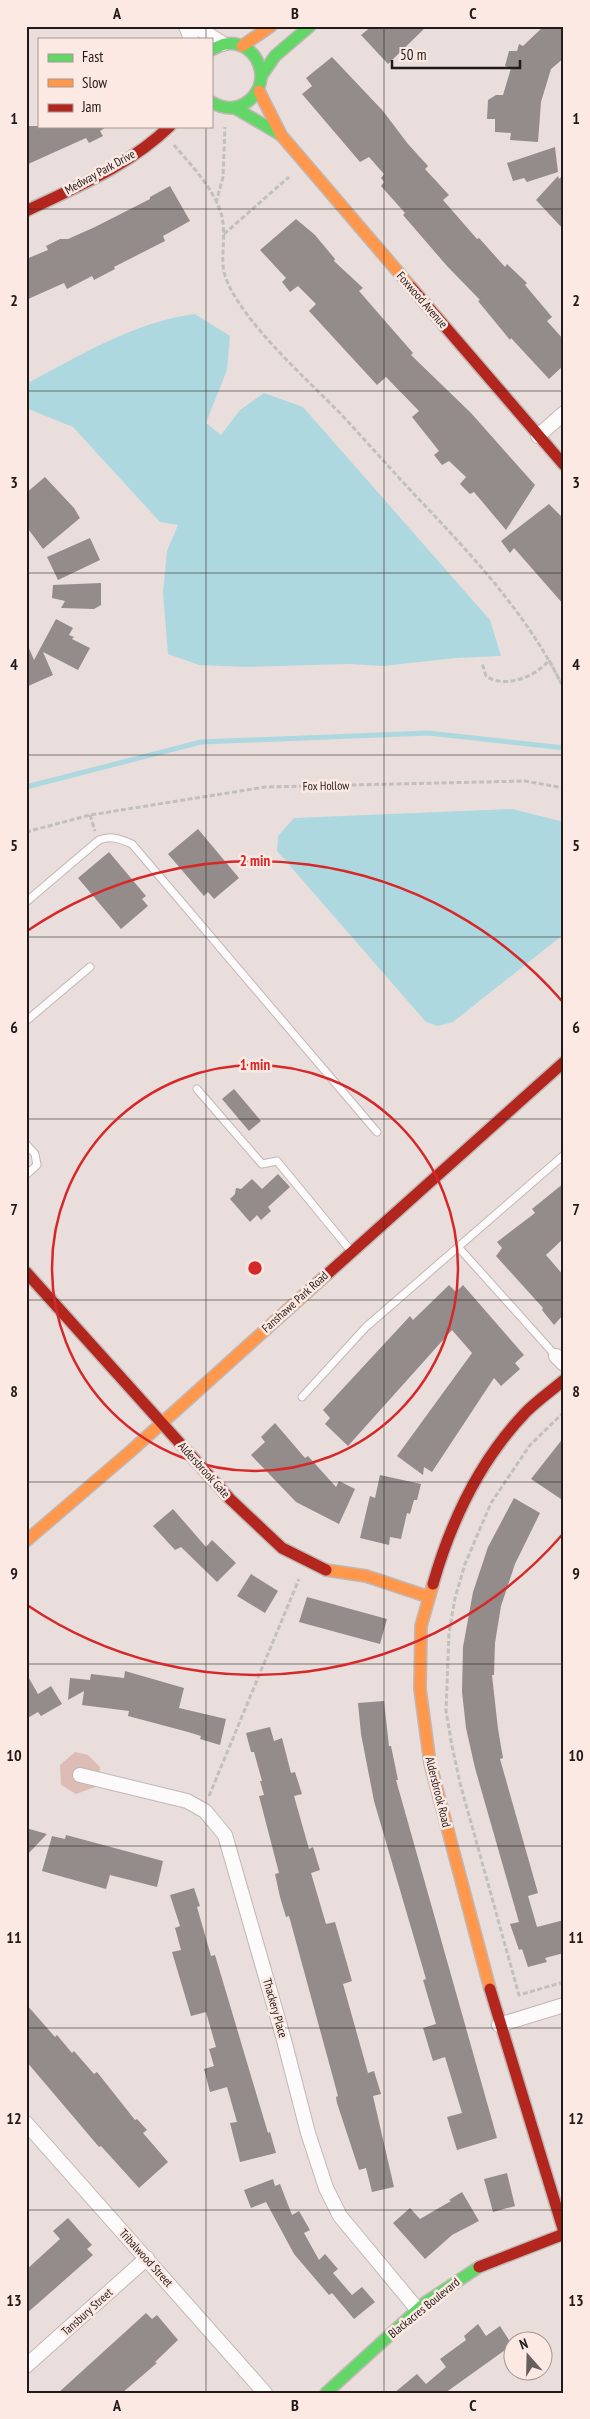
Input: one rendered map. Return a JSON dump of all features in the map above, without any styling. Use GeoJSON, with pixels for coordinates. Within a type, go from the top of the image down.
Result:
{"type":"FeatureCollection","features":[{"type":"Feature","properties":{"kind":"street"},"geometry":{"type":"LineString","coordinates":[[186,26],[191,38]]}},
{"type":"Feature","properties":{"kind":"street"},"geometry":{"type":"LineString","coordinates":[[195,26],[208,38]]}},
{"type":"Feature","properties":{"kind":"street"},"geometry":{"type":"LineString","coordinates":[[217,47],[242,46],[271,26]]}},
{"type":"Feature","properties":{"kind":"street"},"geometry":{"type":"LineString","coordinates":[[215,106],[234,108],[244,105],[259,91],[262,75],[275,56],[310,26]]}},
{"type":"Feature","properties":{"kind":"street"},"geometry":{"type":"LineString","coordinates":[[242,46],[257,58],[262,75]]}},
{"type":"Feature","properties":{"kind":"street","name":"Foxwood Avenue"},"geometry":{"type":"LineString","coordinates":[[259,91],[281,135],[564,465]]}},
{"type":"Feature","properties":{"kind":"street","name":"Foxwood Avenue"},"geometry":{"type":"LineString","coordinates":[[234,108],[281,135]]}},
{"type":"Feature","properties":{"kind":"street","name":"Medway Park Drive"},"geometry":{"type":"LineString","coordinates":[[26,211],[118,165],[162,135],[168,128]]}},
{"type":"Feature","properties":{"kind":"street"},"geometry":{"type":"LineString","coordinates":[[538,436],[564,413]]}},
{"type":"Feature","properties":{"kind":"street","name":"Fanshawe Park Road"},"geometry":{"type":"LineString","coordinates":[[26,1541],[162,1423],[564,1062]]}},
{"type":"Feature","properties":{"kind":"street","name":"Aldersbrook Gate"},"geometry":{"type":"LineString","coordinates":[[26,1272],[230,1499],[282,1548],[323,1570],[366,1576],[429,1597]]}},
{"type":"Feature","properties":{"kind":"street","name":"Aldersbrook Road"},"geometry":{"type":"LineString","coordinates":[[564,1380],[526,1412],[488,1458],[462,1508],[441,1557],[421,1626],[420,1689],[430,1763],[499,2025],[564,2233]]}},
{"type":"Feature","properties":{"kind":"street","name":"Thackery Place"},"geometry":{"type":"LineString","coordinates":[[80,1775],[187,1801],[205,1811],[225,1835],[284,2040],[308,2133],[326,2188],[340,2216],[418,2310]]}},
{"type":"Feature","properties":{"kind":"street"},"geometry":{"type":"LineString","coordinates":[[499,2025],[564,2005]]}},
{"type":"Feature","properties":{"kind":"street","name":"Tribalwood Street"},"geometry":{"type":"LineString","coordinates":[[26,2122],[266,2393]]}},
{"type":"Feature","properties":{"kind":"street","name":"Blackacres Boulevard"},"geometry":{"type":"LineString","coordinates":[[326,2393],[418,2310],[470,2272],[503,2255],[564,2233]]}},
{"type":"Feature","properties":{"kind":"street","name":"Tansbury Street"},"geometry":{"type":"LineString","coordinates":[[26,2366],[147,2258]]}},
{"type":"Feature","properties":{"kind":"lane"},"geometry":{"type":"LineString","coordinates":[[26,902],[99,840],[118,838],[132,844],[377,1132]]}},
{"type":"Feature","properties":{"kind":"lane"},"geometry":{"type":"LineString","coordinates":[[26,1021],[90,966]]}},
{"type":"Feature","properties":{"kind":"lane"},"geometry":{"type":"LineString","coordinates":[[197,1089],[262,1164],[277,1161],[352,1251]]}},
{"type":"Feature","properties":{"kind":"lane"},"geometry":{"type":"LineString","coordinates":[[26,1144],[35,1154],[37,1165],[26,1175]]}},
{"type":"Feature","properties":{"kind":"lane"},"geometry":{"type":"LineString","coordinates":[[302,1397],[366,1327],[564,1155]]}},
{"type":"Feature","properties":{"kind":"lane"},"geometry":{"type":"LineString","coordinates":[[459,1248],[560,1360]]}},
{"type":"Feature","properties":{"kind":"path"},"geometry":{"type":"LineString","coordinates":[[216,203],[223,177],[225,127]]}},
{"type":"Feature","properties":{"kind":"path"},"geometry":{"type":"LineString","coordinates":[[162,135],[183,155],[208,188],[216,203],[223,221],[226,276],[246,313],[298,372],[446,527],[501,591],[549,660],[561,683],[554,670],[549,660]]}},
{"type":"Feature","properties":{"kind":"path"},"geometry":{"type":"LineString","coordinates":[[224,234],[289,177]]}},
{"type":"Feature","properties":{"kind":"path"},"geometry":{"type":"LineString","coordinates":[[482,663],[486,676],[500,682],[534,674],[543,668],[549,660]]}},
{"type":"Feature","properties":{"kind":"path","name":"Fox Hollow"},"geometry":{"type":"LineString","coordinates":[[26,832],[90,814],[265,788],[525,781],[564,788]]}},
{"type":"Feature","properties":{"kind":"path"},"geometry":{"type":"LineString","coordinates":[[564,1412],[530,1445],[510,1472],[491,1503],[477,1532],[455,1598],[449,1633],[446,1711],[460,1783],[519,1995],[564,1982]]}},
{"type":"Feature","properties":{"kind":"path"},"geometry":{"type":"LineString","coordinates":[[207,1801],[299,1579]]}},
{"type":"Feature","properties":{"kind":"shaded area"},"geometry":{"type":"Polygon","coordinates":[[[75,1752],[88,1755],[100,1767],[98,1786],[76,1794],[61,1785],[60,1765],[75,1752]]]}},
{"type":"Feature","properties":{"kind":"water"},"geometry":{"type":"Polygon","coordinates":[[[195,314],[230,336],[227,370],[206,423],[221,435],[240,410],[264,393],[303,407],[490,620],[501,656],[455,658],[383,666],[348,664],[246,667],[199,665],[168,654],[163,593],[167,551],[178,525],[160,522],[73,427],[26,408],[26,384],[88,351],[129,332],[172,318],[195,314]]]}},
{"type":"Feature","properties":{"kind":"water"},"geometry":{"type":"Polygon","coordinates":[[[512,809],[564,822],[564,934],[453,1022],[438,1026],[426,1022],[277,851],[278,836],[294,818],[512,809]]]}},
{"type":"Feature","properties":{"kind":"building"},"geometry":{"type":"Polygon","coordinates":[[[372,26],[427,26],[388,64],[361,35],[372,26]]]}},
{"type":"Feature","properties":{"kind":"building"},"geometry":{"type":"Polygon","coordinates":[[[544,26],[564,26],[564,58],[551,69],[541,102],[538,142],[510,140],[511,133],[495,132],[495,119],[487,119],[488,100],[496,95],[503,95],[511,68],[505,66],[509,51],[517,51],[519,44],[523,46],[544,26]]]}},
{"type":"Feature","properties":{"kind":"building"},"geometry":{"type":"Polygon","coordinates":[[[332,57],[383,111],[408,144],[428,166],[425,169],[449,195],[443,200],[477,239],[479,238],[505,267],[507,264],[527,283],[525,285],[552,317],[547,321],[564,340],[564,365],[549,379],[511,338],[510,340],[478,301],[480,300],[447,266],[403,215],[405,213],[381,186],[384,182],[381,178],[384,174],[369,157],[360,162],[302,94],[312,86],[306,78],[332,57]]]}},
{"type":"Feature","properties":{"kind":"building"},"geometry":{"type":"Polygon","coordinates":[[[26,126],[38,126],[38,128],[105,128],[100,131],[103,136],[89,143],[86,138],[26,165],[26,126]]]}},
{"type":"Feature","properties":{"kind":"building"},"geometry":{"type":"Polygon","coordinates":[[[555,147],[558,172],[527,182],[524,178],[513,181],[507,163],[555,147]]]}},
{"type":"Feature","properties":{"kind":"building"},"geometry":{"type":"Polygon","coordinates":[[[564,174],[564,230],[536,200],[558,176],[559,179],[564,174]]]}},
{"type":"Feature","properties":{"kind":"building"},"geometry":{"type":"Polygon","coordinates":[[[170,186],[190,221],[163,236],[165,241],[114,267],[115,269],[94,280],[92,276],[67,289],[64,283],[26,300],[26,259],[48,250],[46,246],[60,239],[68,239],[95,227],[150,199],[150,197],[170,186]]]}},
{"type":"Feature","properties":{"kind":"building"},"geometry":{"type":"Polygon","coordinates":[[[296,219],[315,235],[335,259],[334,261],[363,288],[359,291],[413,353],[411,355],[471,413],[535,485],[506,530],[474,492],[470,494],[460,484],[466,477],[449,461],[442,465],[434,455],[439,451],[412,417],[419,411],[386,377],[377,385],[309,311],[316,304],[298,286],[290,292],[282,282],[286,278],[260,250],[296,219]]]}},
{"type":"Feature","properties":{"kind":"building"},"geometry":{"type":"Polygon","coordinates":[[[45,477],[74,508],[80,518],[43,549],[26,526],[26,493],[45,477]]]}},
{"type":"Feature","properties":{"kind":"building"},"geometry":{"type":"Polygon","coordinates":[[[549,504],[564,519],[564,605],[514,548],[510,553],[501,541],[549,504]]]}},
{"type":"Feature","properties":{"kind":"building"},"geometry":{"type":"Polygon","coordinates":[[[90,538],[100,560],[58,580],[47,557],[90,538]]]}},
{"type":"Feature","properties":{"kind":"building"},"geometry":{"type":"Polygon","coordinates":[[[101,583],[101,605],[94,609],[61,608],[65,601],[52,598],[53,585],[101,583]]]}},
{"type":"Feature","properties":{"kind":"building"},"geometry":{"type":"Polygon","coordinates":[[[56,619],[73,628],[69,635],[74,637],[72,639],[90,648],[78,670],[43,652],[53,675],[26,687],[26,641],[34,660],[56,619]]]}},
{"type":"Feature","properties":{"kind":"building"},"geometry":{"type":"Polygon","coordinates":[[[198,829],[239,878],[214,899],[208,892],[204,896],[168,854],[198,829]]]}},
{"type":"Feature","properties":{"kind":"building"},"geometry":{"type":"Polygon","coordinates":[[[109,852],[146,896],[142,899],[148,906],[121,929],[78,878],[109,852]]]}},
{"type":"Feature","properties":{"kind":"building"},"geometry":{"type":"Polygon","coordinates":[[[234,1089],[261,1121],[249,1131],[222,1099],[234,1089]]]}},
{"type":"Feature","properties":{"kind":"building"},"geometry":{"type":"Polygon","coordinates":[[[278,1174],[290,1187],[268,1207],[271,1211],[261,1220],[257,1215],[250,1222],[230,1199],[235,1194],[236,1188],[241,1189],[252,1179],[262,1189],[278,1174]]]}},
{"type":"Feature","properties":{"kind":"building"},"geometry":{"type":"Polygon","coordinates":[[[564,1183],[564,1238],[546,1255],[564,1276],[564,1314],[554,1325],[542,1310],[543,1308],[496,1256],[502,1248],[497,1242],[535,1213],[532,1209],[564,1183]]]}},
{"type":"Feature","properties":{"kind":"building"},"geometry":{"type":"Polygon","coordinates":[[[449,1285],[456,1292],[463,1285],[524,1355],[515,1363],[520,1369],[501,1386],[494,1378],[432,1472],[424,1467],[423,1475],[397,1456],[472,1353],[452,1330],[348,1446],[325,1424],[330,1418],[323,1410],[410,1316],[413,1320],[449,1285]]]}},
{"type":"Feature","properties":{"kind":"building"},"geometry":{"type":"Polygon","coordinates":[[[275,1423],[305,1458],[308,1456],[336,1487],[339,1481],[355,1489],[339,1524],[296,1502],[251,1455],[265,1442],[261,1437],[275,1423]]]}},
{"type":"Feature","properties":{"kind":"building"},"geometry":{"type":"Polygon","coordinates":[[[564,1437],[564,1501],[531,1479],[564,1437]]]}},
{"type":"Feature","properties":{"kind":"building"},"geometry":{"type":"Polygon","coordinates":[[[380,1475],[421,1484],[417,1500],[414,1500],[410,1514],[407,1513],[401,1539],[390,1537],[389,1545],[360,1538],[370,1496],[375,1498],[380,1475]]]}},
{"type":"Feature","properties":{"kind":"building"},"geometry":{"type":"Polygon","coordinates":[[[514,1498],[540,1513],[515,1564],[501,1606],[495,1643],[494,1675],[492,1675],[503,1758],[500,1759],[538,1893],[528,1896],[537,1927],[564,1920],[564,1953],[545,1958],[547,1962],[528,1967],[522,1949],[519,1950],[510,1924],[519,1922],[475,1768],[466,1728],[462,1692],[463,1647],[473,1592],[488,1547],[514,1498]]]}},
{"type":"Feature","properties":{"kind":"building"},"geometry":{"type":"Polygon","coordinates":[[[173,1509],[206,1547],[212,1540],[236,1563],[217,1582],[181,1547],[175,1550],[153,1526],[173,1509]]]}},
{"type":"Feature","properties":{"kind":"building"},"geometry":{"type":"Polygon","coordinates":[[[251,1574],[278,1591],[265,1613],[237,1596],[251,1574]]]}},
{"type":"Feature","properties":{"kind":"building"},"geometry":{"type":"Polygon","coordinates":[[[307,1597],[387,1619],[380,1644],[299,1622],[307,1597]]]}},
{"type":"Feature","properties":{"kind":"building"},"geometry":{"type":"Polygon","coordinates":[[[125,1671],[184,1688],[179,1708],[226,1719],[220,1745],[200,1739],[201,1736],[128,1716],[129,1711],[82,1705],[84,1691],[68,1700],[70,1678],[90,1680],[91,1674],[124,1678],[125,1671]]]}},
{"type":"Feature","properties":{"kind":"building"},"geometry":{"type":"Polygon","coordinates":[[[26,1673],[38,1694],[51,1686],[62,1704],[41,1716],[38,1712],[26,1719],[26,1673]]]}},
{"type":"Feature","properties":{"kind":"building"},"geometry":{"type":"Polygon","coordinates":[[[384,1701],[389,1746],[391,1746],[398,1780],[396,1780],[497,2138],[457,2150],[447,2117],[462,2113],[445,2057],[433,2061],[423,2028],[436,2024],[423,1980],[426,1979],[374,1801],[361,1734],[358,1703],[384,1701]]]}},
{"type":"Feature","properties":{"kind":"building"},"geometry":{"type":"Polygon","coordinates":[[[270,1727],[274,1741],[282,1738],[291,1773],[295,1772],[302,1794],[294,1796],[309,1849],[313,1847],[320,1870],[311,1873],[326,1924],[335,1922],[352,1981],[343,1984],[368,2073],[374,2071],[381,2094],[373,2096],[394,2187],[372,2192],[366,2168],[359,2170],[337,2103],[336,2097],[338,2096],[289,1916],[286,1917],[280,1897],[275,1874],[279,1873],[259,1796],[264,1795],[260,1781],[262,1781],[254,1752],[251,1752],[246,1733],[270,1727]]]}},
{"type":"Feature","properties":{"kind":"building"},"geometry":{"type":"Polygon","coordinates":[[[26,1828],[47,1834],[26,1856],[26,1828]]]}},
{"type":"Feature","properties":{"kind":"building"},"geometry":{"type":"Polygon","coordinates":[[[66,1835],[163,1861],[157,1887],[110,1875],[106,1889],[42,1871],[52,1836],[65,1839],[66,1835]]]}},
{"type":"Feature","properties":{"kind":"building"},"geometry":{"type":"Polygon","coordinates":[[[194,1888],[200,1906],[197,1907],[211,1956],[215,1955],[268,2133],[270,2132],[276,2153],[240,2162],[230,2123],[237,2122],[227,2087],[210,2092],[204,2069],[214,2066],[209,2049],[216,2047],[206,2012],[191,2016],[172,1952],[181,1950],[175,1928],[180,1926],[170,1895],[194,1888]]]}},
{"type":"Feature","properties":{"kind":"building"},"geometry":{"type":"Polygon","coordinates":[[[26,2004],[55,2037],[57,2035],[72,2053],[74,2051],[94,2074],[97,2072],[135,2120],[137,2119],[147,2130],[143,2133],[168,2162],[139,2188],[101,2146],[99,2147],[26,2061],[26,2004]]]}},
{"type":"Feature","properties":{"kind":"building"},"geometry":{"type":"Polygon","coordinates":[[[507,2173],[515,2206],[493,2212],[484,2179],[507,2173]]]}},
{"type":"Feature","properties":{"kind":"building"},"geometry":{"type":"Polygon","coordinates":[[[273,2179],[275,2186],[280,2184],[292,2215],[299,2211],[310,2230],[304,2233],[319,2260],[325,2254],[338,2269],[333,2273],[352,2295],[362,2287],[375,2302],[354,2319],[332,2293],[329,2295],[294,2254],[266,2202],[251,2208],[244,2190],[273,2179]]]}},
{"type":"Feature","properties":{"kind":"building"},"geometry":{"type":"Polygon","coordinates":[[[462,2192],[479,2221],[452,2235],[425,2259],[393,2223],[410,2208],[420,2219],[451,2201],[449,2200],[462,2192]]]}},
{"type":"Feature","properties":{"kind":"building"},"geometry":{"type":"Polygon","coordinates":[[[68,2218],[92,2245],[87,2249],[93,2255],[26,2314],[26,2270],[60,2239],[53,2231],[68,2218]]]}},
{"type":"Feature","properties":{"kind":"building"},"geometry":{"type":"Polygon","coordinates":[[[146,2313],[152,2319],[157,2315],[178,2340],[155,2362],[157,2363],[122,2393],[58,2393],[146,2313]]]}},
{"type":"Feature","properties":{"kind":"building"},"geometry":{"type":"Polygon","coordinates":[[[478,2324],[486,2336],[500,2326],[504,2332],[502,2332],[502,2352],[445,2393],[394,2393],[417,2374],[426,2384],[446,2367],[440,2359],[466,2340],[464,2336],[478,2324]]]}},
{"type":"Feature","properties":{"kind":"waterway"},"geometry":{"type":"LineString","coordinates":[[26,787],[201,742],[428,733],[564,748]]}},
{"type":"Feature","properties":{"kind":"traffic: fast"},"geometry":{"type":"LineString","coordinates":[[262,75],[275,56],[310,26]]}},
{"type":"Feature","properties":{"kind":"traffic: fast"},"geometry":{"type":"LineString","coordinates":[[212,50],[225,44],[236,44],[246,48],[254,55],[261,75],[259,86],[254,96],[244,104],[228,108],[212,102]]}},
{"type":"Feature","properties":{"kind":"traffic: fast"},"geometry":{"type":"LineString","coordinates":[[235,108],[281,135]]}},
{"type":"Feature","properties":{"kind":"traffic: fast"},"geometry":{"type":"LineString","coordinates":[[326,2393],[426,2302],[479,2267]]}},
{"type":"Feature","properties":{"kind":"traffic: slow"},"geometry":{"type":"LineString","coordinates":[[242,46],[271,26]]}},
{"type":"Feature","properties":{"kind":"traffic: slow"},"geometry":{"type":"LineString","coordinates":[[259,91],[281,135],[411,287]]}},
{"type":"Feature","properties":{"kind":"traffic: slow"},"geometry":{"type":"LineString","coordinates":[[26,1541],[132,1450],[304,1295]]}},
{"type":"Feature","properties":{"kind":"traffic: slow"},"geometry":{"type":"LineString","coordinates":[[326,1570],[366,1576],[429,1597]]}},
{"type":"Feature","properties":{"kind":"traffic: slow"},"geometry":{"type":"LineString","coordinates":[[433,1584],[421,1626],[420,1689],[430,1763],[490,1989]]}},
{"type":"Feature","properties":{"kind":"traffic: jam"},"geometry":{"type":"LineString","coordinates":[[26,211],[120,164],[168,128]]}},
{"type":"Feature","properties":{"kind":"traffic: jam"},"geometry":{"type":"LineString","coordinates":[[411,287],[564,465]]}},
{"type":"Feature","properties":{"kind":"traffic: jam"},"geometry":{"type":"LineString","coordinates":[[304,1295],[564,1062]]}},
{"type":"Feature","properties":{"kind":"traffic: jam"},"geometry":{"type":"LineString","coordinates":[[26,1272],[230,1499],[282,1548],[326,1570]]}},
{"type":"Feature","properties":{"kind":"traffic: jam"},"geometry":{"type":"LineString","coordinates":[[433,1584],[440,1560],[458,1515],[481,1471],[495,1450],[526,1412],[564,1380]]}},
{"type":"Feature","properties":{"kind":"traffic: jam"},"geometry":{"type":"LineString","coordinates":[[490,1989],[564,2232]]}},
{"type":"Feature","properties":{"kind":"traffic: jam"},"geometry":{"type":"LineString","coordinates":[[479,2267],[564,2234]]}}]}
